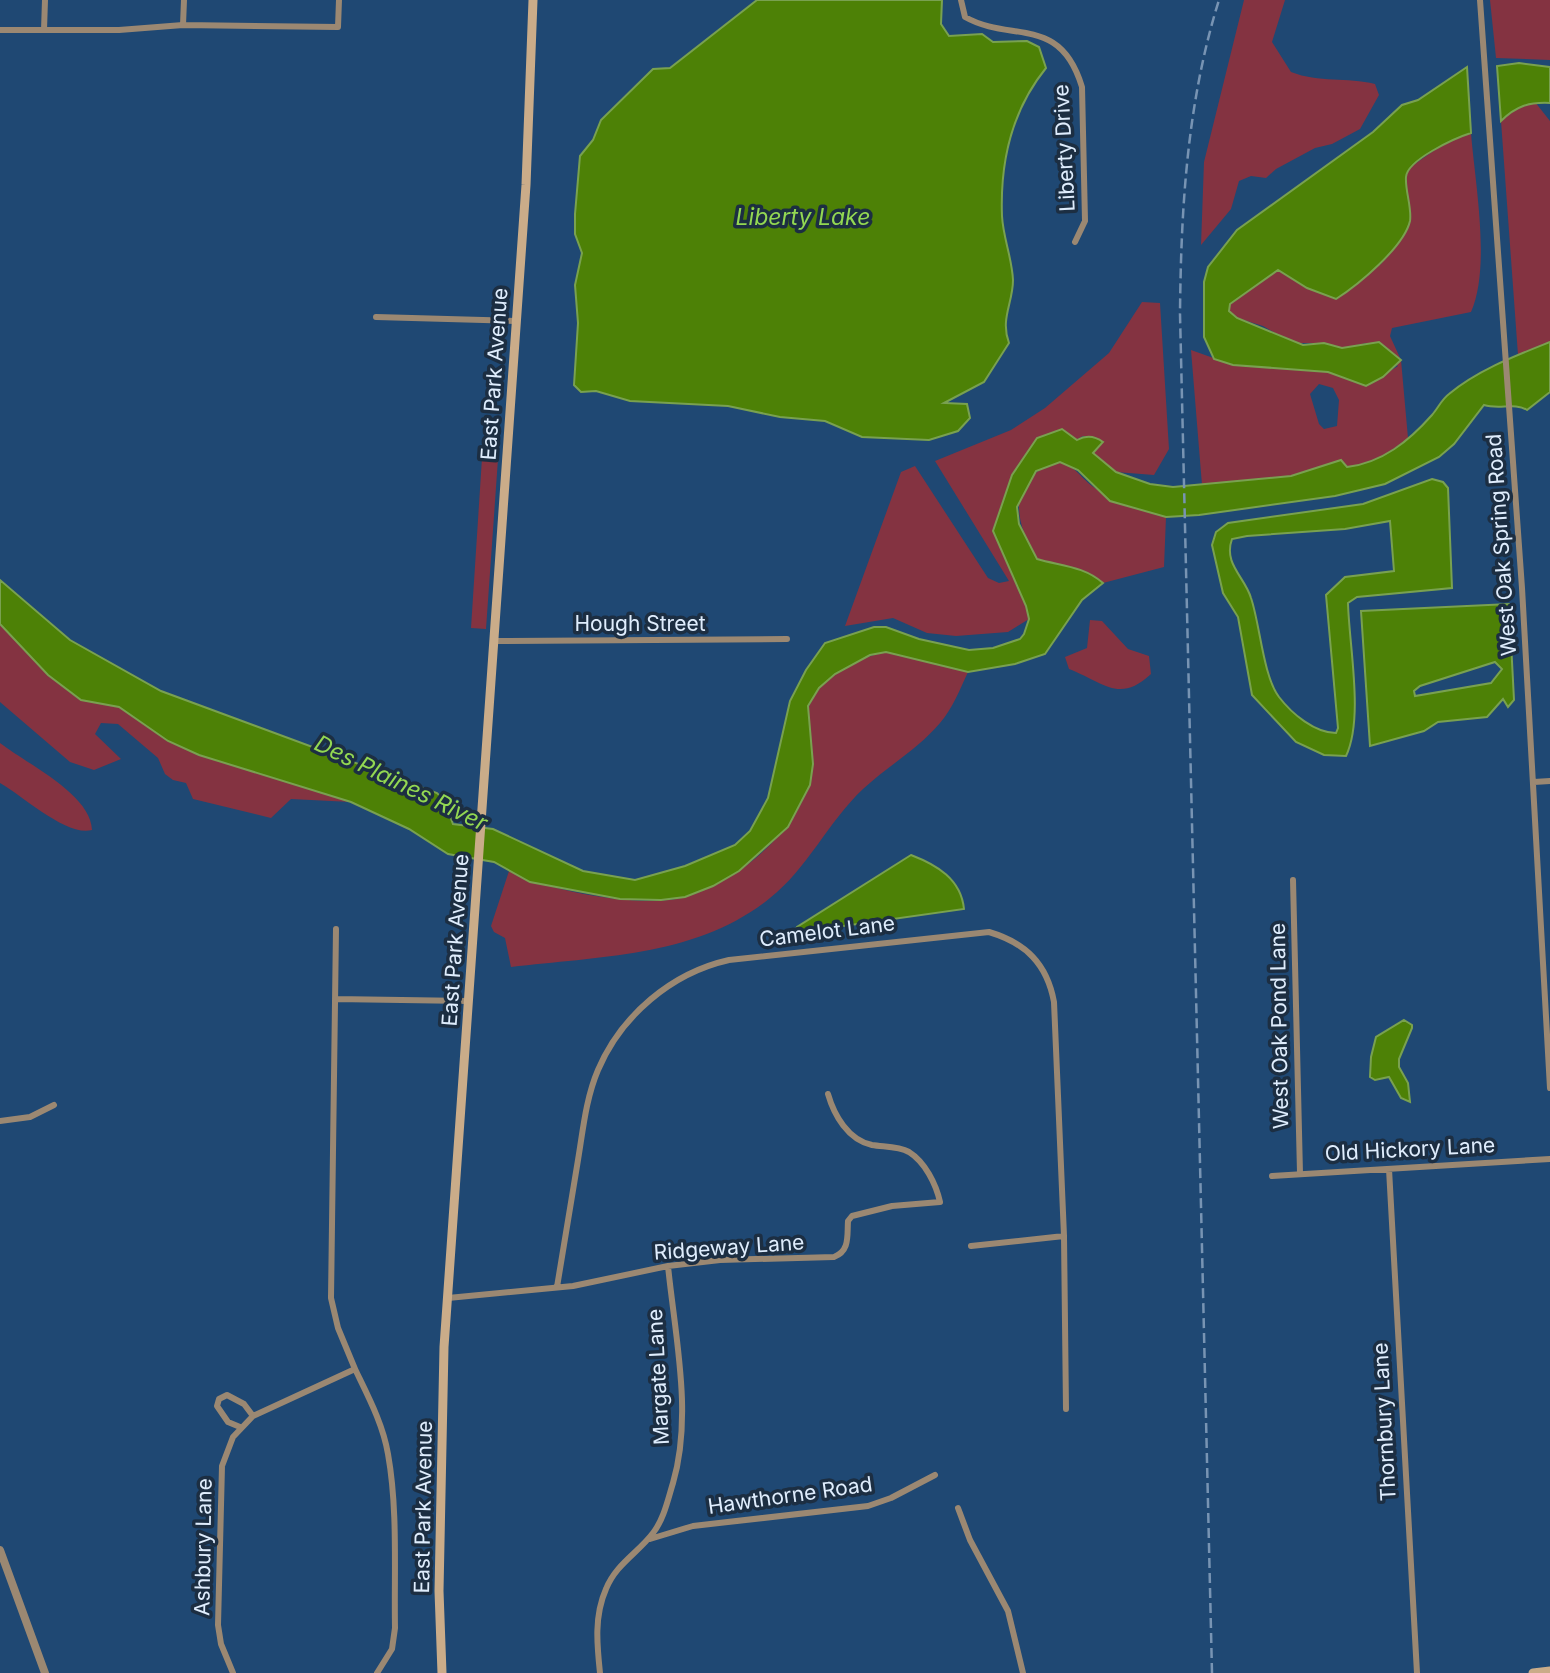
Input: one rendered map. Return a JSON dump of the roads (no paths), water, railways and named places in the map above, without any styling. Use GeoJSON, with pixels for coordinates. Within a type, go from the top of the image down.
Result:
{"type":"FeatureCollection","features":[{"type":"Feature","properties":{"kind":"main road","name":"East Park Avenue"},"geometry":{"type":"LineString","coordinates":[[442,1673],[441,1424],[514,321],[526,185],[533,0]]}},
{"type":"Feature","properties":{"kind":"main road"},"geometry":{"type":"LineString","coordinates":[[1533,1673],[1550,1671]]}},
{"type":"Feature","properties":{"kind":"street"},"geometry":{"type":"LineString","coordinates":[[44,30],[45,0]]}},
{"type":"Feature","properties":{"kind":"street"},"geometry":{"type":"LineString","coordinates":[[183,25],[184,0]]}},
{"type":"Feature","properties":{"kind":"street"},"geometry":{"type":"LineString","coordinates":[[0,30],[183,25],[338,27],[339,0]]}},
{"type":"Feature","properties":{"kind":"street","name":"Liberty Drive"},"geometry":{"type":"LineString","coordinates":[[961,0],[965,17],[974,22],[1026,31],[1052,42],[1071,62],[1078,74],[1082,87],[1085,221],[1075,242]]}},
{"type":"Feature","properties":{"kind":"street","name":"West Oak Spring Road"},"geometry":{"type":"LineString","coordinates":[[1480,0],[1534,782],[1550,1088]]}},
{"type":"Feature","properties":{"kind":"street"},"geometry":{"type":"LineString","coordinates":[[376,317],[514,321]]}},
{"type":"Feature","properties":{"kind":"street","name":"Hough Street"},"geometry":{"type":"LineString","coordinates":[[494,641],[788,639]]}},
{"type":"Feature","properties":{"kind":"street"},"geometry":{"type":"LineString","coordinates":[[1534,782],[1550,781]]}},
{"type":"Feature","properties":{"kind":"street","name":"West Oak Pond Lane"},"geometry":{"type":"LineString","coordinates":[[1293,880],[1300,1173]]}},
{"type":"Feature","properties":{"kind":"street"},"geometry":{"type":"LineString","coordinates":[[336,929],[331,1298],[338,1328],[378,1418],[388,1454],[395,1628],[391,1649],[377,1673]]}},
{"type":"Feature","properties":{"kind":"street","name":"Camelot Lane"},"geometry":{"type":"LineString","coordinates":[[557,1287],[586,1115],[598,1071],[618,1035],[656,996],[695,972],[729,960],[976,932],[1005,937],[1020,944],[1039,962],[1051,986],[1064,1236],[1066,1409]]}},
{"type":"Feature","properties":{"kind":"street"},"geometry":{"type":"LineString","coordinates":[[335,999],[468,1000]]}},
{"type":"Feature","properties":{"kind":"street","name":"Ridgeway Lane"},"geometry":{"type":"LineString","coordinates":[[448,1298],[557,1287],[668,1266],[720,1261],[834,1257],[842,1254],[847,1247],[848,1221],[852,1216],[892,1206],[940,1202],[938,1190],[920,1162],[909,1152],[870,1145],[849,1132],[832,1110],[828,1094]]}},
{"type":"Feature","properties":{"kind":"street"},"geometry":{"type":"LineString","coordinates":[[0,1121],[30,1117],[54,1105]]}},
{"type":"Feature","properties":{"kind":"street","name":"Old Hickory Lane"},"geometry":{"type":"LineString","coordinates":[[1272,1176],[1550,1159]]}},
{"type":"Feature","properties":{"kind":"street","name":"Thornbury Lane"},"geometry":{"type":"LineString","coordinates":[[1389,1169],[1417,1673]]}},
{"type":"Feature","properties":{"kind":"street"},"geometry":{"type":"LineString","coordinates":[[971,1246],[1064,1236]]}},
{"type":"Feature","properties":{"kind":"street","name":"Margate Lane"},"geometry":{"type":"LineString","coordinates":[[600,1673],[597,1626],[605,1590],[623,1562],[655,1530],[667,1502],[681,1446],[678,1367],[668,1266]]}},
{"type":"Feature","properties":{"kind":"street","name":"Ashbury Lane"},"geometry":{"type":"LineString","coordinates":[[233,1673],[223,1653],[218,1625],[221,1481],[226,1451],[240,1427],[253,1416],[355,1369]]}},
{"type":"Feature","properties":{"kind":"street"},"geometry":{"type":"LineString","coordinates":[[240,1427],[220,1413],[217,1406],[219,1399],[228,1395],[237,1398],[253,1416]]}},
{"type":"Feature","properties":{"kind":"street","name":"Hawthorne Road"},"geometry":{"type":"LineString","coordinates":[[647,1540],[693,1526],[867,1506],[891,1498],[935,1475]]}},
{"type":"Feature","properties":{"kind":"street"},"geometry":{"type":"LineString","coordinates":[[958,1508],[970,1540],[1008,1611],[1023,1673]]}},
{"type":"Feature","properties":{"kind":"street"},"geometry":{"type":"LineString","coordinates":[[0,1550],[44,1673]]}},
{"type":"Feature","properties":{"kind":"water","name":"Liberty Lake"},"geometry":{"type":"Polygon","coordinates":[[[757,0],[942,0],[941,24],[949,36],[982,34],[993,42],[1027,41],[1039,47],[1046,68],[1024,101],[1010,138],[1003,176],[1003,224],[1013,280],[1006,319],[1009,343],[984,382],[944,403],[967,404],[970,418],[958,431],[929,440],[862,437],[825,421],[780,417],[728,406],[630,401],[596,391],[581,392],[574,385],[578,323],[575,285],[582,253],[575,234],[580,156],[593,140],[601,120],[653,69],[670,68],[757,0]]]}},
{"type":"Feature","properties":{"kind":"water"},"geometry":{"type":"Polygon","coordinates":[[[1519,63],[1550,67],[1550,103],[1523,106],[1501,121],[1497,66],[1519,63]]]}},
{"type":"Feature","properties":{"kind":"water"},"geometry":{"type":"Polygon","coordinates":[[[1467,67],[1471,133],[1433,150],[1408,170],[1406,182],[1410,221],[1399,242],[1379,264],[1336,299],[1307,288],[1278,270],[1230,304],[1229,311],[1237,318],[1303,345],[1324,343],[1342,348],[1379,342],[1401,360],[1383,377],[1366,386],[1328,372],[1233,365],[1214,359],[1204,337],[1204,282],[1208,267],[1237,230],[1373,132],[1402,105],[1418,100],[1467,67]]]}},
{"type":"Feature","properties":{"kind":"water","name":"Des Plaines River"},"geometry":{"type":"Polygon","coordinates":[[[1550,342],[1550,392],[1527,410],[1484,405],[1454,444],[1439,457],[1385,484],[1335,496],[1166,517],[1110,501],[1078,470],[1060,462],[1036,471],[1017,507],[1019,524],[1037,559],[1080,570],[1103,583],[1082,600],[1045,654],[1015,664],[968,672],[886,652],[870,655],[835,674],[819,688],[808,706],[813,764],[810,785],[788,827],[739,871],[713,886],[685,897],[661,900],[620,899],[530,882],[494,862],[448,854],[409,829],[351,802],[199,755],[168,741],[119,707],[81,700],[48,675],[0,624],[0,580],[70,640],[161,691],[437,793],[444,800],[453,824],[493,829],[583,871],[635,880],[685,866],[735,845],[750,831],[768,798],[790,701],[806,670],[825,643],[874,627],[886,627],[919,639],[969,650],[993,648],[1020,639],[1029,619],[1026,606],[993,531],[1012,475],[1037,438],[1062,429],[1077,440],[1097,438],[1103,442],[1093,453],[1116,472],[1150,484],[1173,487],[1291,476],[1341,460],[1347,467],[1360,465],[1383,456],[1414,434],[1460,385],[1497,364],[1550,342]]]}},
{"type":"Feature","properties":{"kind":"water"},"geometry":{"type":"Polygon","coordinates":[[[1432,479],[1443,482],[1448,488],[1452,588],[1357,597],[1348,603],[1354,722],[1346,756],[1324,755],[1296,742],[1252,695],[1238,617],[1223,593],[1212,545],[1216,532],[1228,523],[1363,504],[1432,479]],[[1390,521],[1345,529],[1232,539],[1230,556],[1251,598],[1265,663],[1274,688],[1290,710],[1320,730],[1336,733],[1338,728],[1326,595],[1345,577],[1394,571],[1390,521]]]}},
{"type":"Feature","properties":{"kind":"water"},"geometry":{"type":"Polygon","coordinates":[[[1509,604],[1514,700],[1508,707],[1503,699],[1487,717],[1438,722],[1424,731],[1370,746],[1361,611],[1509,604]],[[1495,662],[1420,686],[1414,691],[1415,696],[1491,683],[1502,669],[1495,662]]]}},
{"type":"Feature","properties":{"kind":"water"},"geometry":{"type":"Polygon","coordinates":[[[911,855],[930,863],[953,881],[962,898],[964,909],[794,933],[797,927],[911,855]]]}},
{"type":"Feature","properties":{"kind":"water"},"geometry":{"type":"Polygon","coordinates":[[[1404,1020],[1412,1025],[1412,1028],[1399,1059],[1399,1067],[1408,1083],[1410,1102],[1401,1098],[1389,1077],[1375,1080],[1370,1077],[1376,1037],[1404,1020]]]}},
{"type":"Feature","properties":{"kind":"railway"},"geometry":{"type":"LineString","coordinates":[[1212,1673],[1180,314],[1188,156],[1200,77],[1219,0]]}}]}
